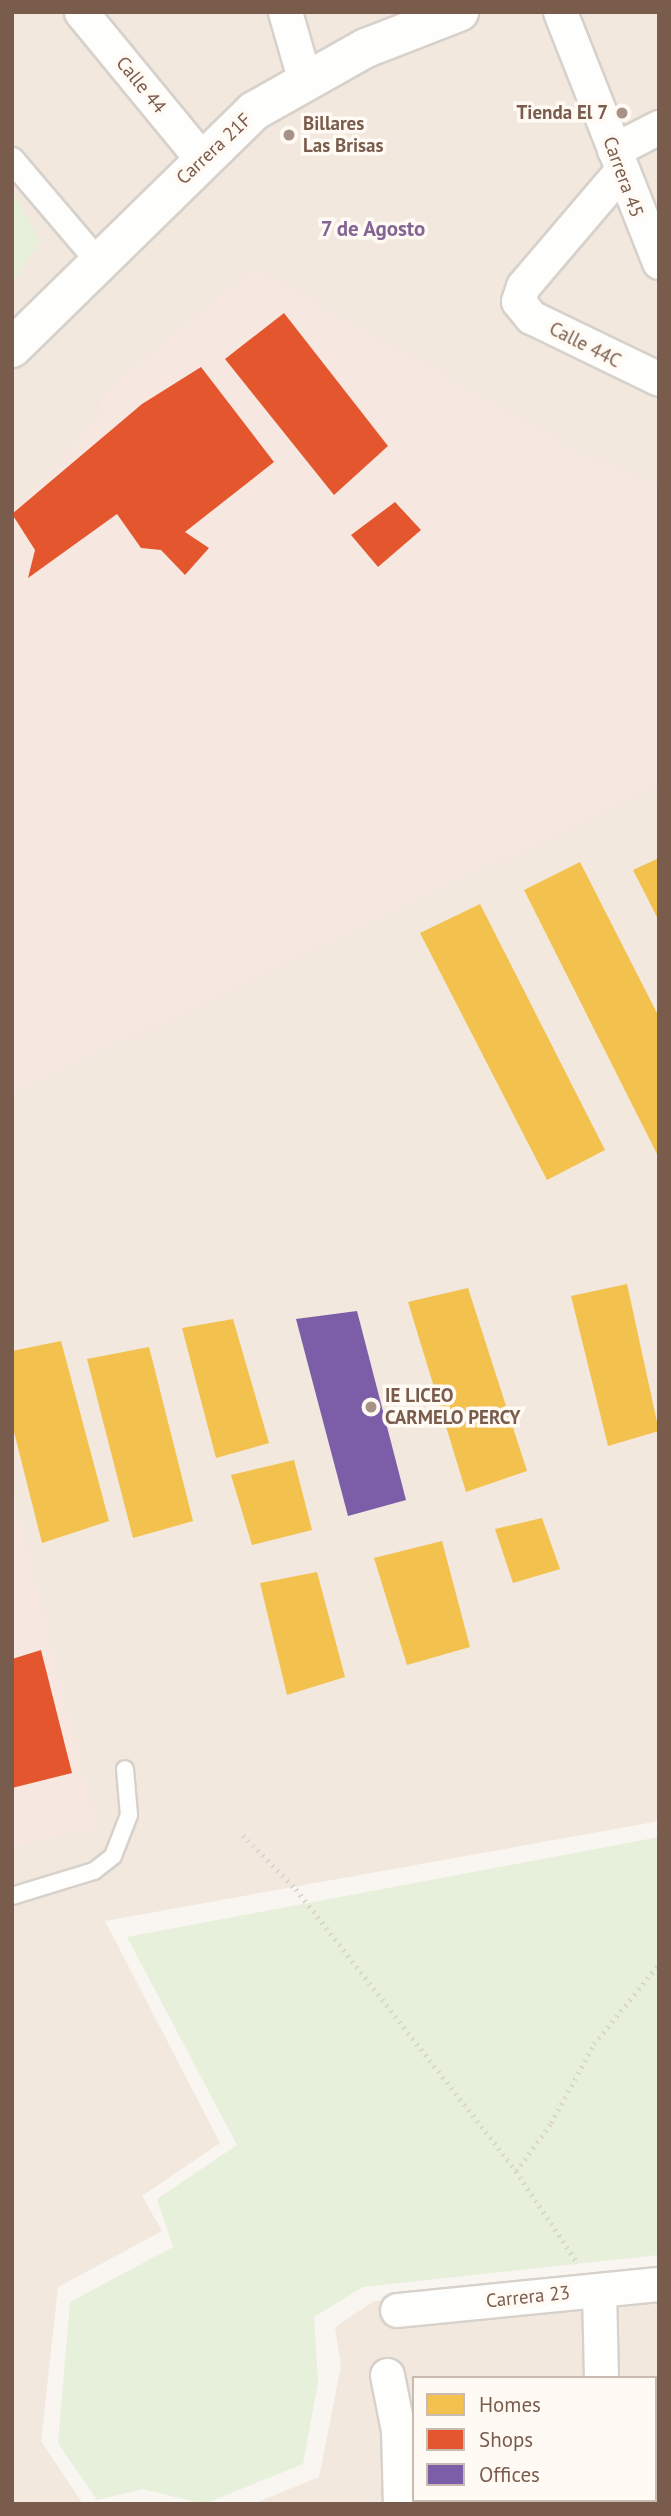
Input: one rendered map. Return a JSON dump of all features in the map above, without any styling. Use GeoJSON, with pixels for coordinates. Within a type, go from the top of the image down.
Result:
{"type":"FeatureCollection","features":[{"type":"Feature","properties":{"kind":"street","name":"Calle 44"},"geometry":{"type":"LineString","coordinates":[[81,12],[201,158]]}},
{"type":"Feature","properties":{"kind":"street"},"geometry":{"type":"LineString","coordinates":[[285,12],[304,78]]}},
{"type":"Feature","properties":{"kind":"street","name":"Carrera 21F"},"geometry":{"type":"LineString","coordinates":[[12,348],[201,158],[304,78],[459,12]]}},
{"type":"Feature","properties":{"kind":"street","name":"Carrera 45"},"geometry":{"type":"LineString","coordinates":[[560,12],[659,262]]}},
{"type":"Feature","properties":{"kind":"street"},"geometry":{"type":"LineString","coordinates":[[617,160],[659,127]]}},
{"type":"Feature","properties":{"kind":"street"},"geometry":{"type":"LineString","coordinates":[[12,160],[98,261]]}},
{"type":"Feature","properties":{"kind":"street","name":"Calle 44C"},"geometry":{"type":"LineString","coordinates":[[617,160],[530,276],[518,300],[531,317],[659,379]]}},
{"type":"Feature","properties":{"kind":"street","name":"Carrera 23"},"geometry":{"type":"LineString","coordinates":[[397,2310],[659,2284]]}},
{"type":"Feature","properties":{"kind":"street"},"geometry":{"type":"LineString","coordinates":[[599,2290],[601,2376]]}},
{"type":"Feature","properties":{"kind":"street"},"geometry":{"type":"LineString","coordinates":[[387,2375],[406,2429],[400,2504]]}},
{"type":"Feature","properties":{"kind":"lane"},"geometry":{"type":"LineString","coordinates":[[12,1896],[94,1871],[113,1856],[129,1815],[125,1769]]}},
{"type":"Feature","properties":{"kind":"path"},"geometry":{"type":"LineString","coordinates":[[243,1835],[296,1889],[516,2171],[599,2290]]}},
{"type":"Feature","properties":{"kind":"path"},"geometry":{"type":"LineString","coordinates":[[516,2171],[551,2123],[594,2044],[659,1964]]}},
{"type":"Feature","properties":{"kind":"shaded area"},"geometry":{"type":"Polygon","coordinates":[[[12,12],[659,12],[659,1821],[105,1921],[220,2143],[142,2196],[162,2231],[58,2287],[41,2441],[83,2504],[12,2504],[12,12]]]}},
{"type":"Feature","properties":{"kind":"shaded area"},"geometry":{"type":"Polygon","coordinates":[[[255,268],[583,454],[659,484],[659,785],[12,1094],[12,513],[99,417],[101,394],[255,268]]]}},
{"type":"Feature","properties":{"kind":"shaded area"},"geometry":{"type":"Polygon","coordinates":[[[12,1488],[97,1828],[12,1847],[12,1488]]]}},
{"type":"Feature","properties":{"kind":"shaded area"},"geometry":{"type":"Polygon","coordinates":[[[659,2280],[659,2504],[253,2504],[319,2477],[341,2366],[335,2327],[374,2301],[659,2280]]]}},
{"type":"Feature","properties":{"kind":"green space"},"geometry":{"type":"Polygon","coordinates":[[[12,190],[40,241],[12,283],[12,190]]]}},
{"type":"Feature","properties":{"kind":"green space"},"geometry":{"type":"Polygon","coordinates":[[[659,1837],[659,2255],[363,2287],[314,2317],[318,2383],[303,2464],[204,2504],[143,2489],[97,2500],[58,2443],[70,2302],[173,2247],[157,2199],[237,2145],[127,1937],[659,1837]]]}},
{"type":"Feature","properties":{"kind":"building: Homes"},"geometry":{"type":"Polygon","coordinates":[[[659,858],[659,921],[633,870],[659,858]]]}},
{"type":"Feature","properties":{"kind":"building: Homes"},"geometry":{"type":"Polygon","coordinates":[[[580,862],[659,1017],[659,1158],[524,890],[580,862]]]}},
{"type":"Feature","properties":{"kind":"building: Homes"},"geometry":{"type":"Polygon","coordinates":[[[480,904],[605,1150],[547,1180],[420,933],[480,904]]]}},
{"type":"Feature","properties":{"kind":"building: Homes"},"geometry":{"type":"Polygon","coordinates":[[[627,1284],[659,1431],[608,1446],[571,1296],[627,1284]]]}},
{"type":"Feature","properties":{"kind":"building: Homes"},"geometry":{"type":"Polygon","coordinates":[[[468,1288],[527,1471],[466,1492],[408,1302],[468,1288]]]}},
{"type":"Feature","properties":{"kind":"building: Homes"},"geometry":{"type":"Polygon","coordinates":[[[233,1319],[269,1443],[216,1458],[182,1328],[233,1319]]]}},
{"type":"Feature","properties":{"kind":"building: Homes"},"geometry":{"type":"Polygon","coordinates":[[[61,1341],[109,1521],[42,1543],[12,1424],[12,1351],[61,1341]]]}},
{"type":"Feature","properties":{"kind":"building: Homes"},"geometry":{"type":"Polygon","coordinates":[[[149,1347],[193,1521],[133,1538],[87,1359],[149,1347]]]}},
{"type":"Feature","properties":{"kind":"building: Homes"},"geometry":{"type":"Polygon","coordinates":[[[294,1460],[312,1530],[252,1545],[231,1475],[294,1460]]]}},
{"type":"Feature","properties":{"kind":"building: Homes"},"geometry":{"type":"Polygon","coordinates":[[[542,1518],[560,1569],[513,1583],[495,1529],[542,1518]]]}},
{"type":"Feature","properties":{"kind":"building: Homes"},"geometry":{"type":"Polygon","coordinates":[[[442,1541],[470,1647],[407,1665],[374,1558],[442,1541]]]}},
{"type":"Feature","properties":{"kind":"building: Homes"},"geometry":{"type":"Polygon","coordinates":[[[317,1572],[345,1677],[287,1695],[260,1583],[317,1572]]]}},
{"type":"Feature","properties":{"kind":"building: Shops"},"geometry":{"type":"Polygon","coordinates":[[[284,313],[388,446],[334,495],[225,359],[284,313]]]}},
{"type":"Feature","properties":{"kind":"building: Shops"},"geometry":{"type":"Polygon","coordinates":[[[201,367],[274,462],[185,532],[209,548],[185,575],[161,550],[141,548],[117,514],[28,578],[35,550],[12,514],[142,404],[201,367]]]}},
{"type":"Feature","properties":{"kind":"building: Shops"},"geometry":{"type":"Polygon","coordinates":[[[395,502],[421,530],[378,567],[351,535],[395,502]]]}},
{"type":"Feature","properties":{"kind":"building: Shops"},"geometry":{"type":"Polygon","coordinates":[[[41,1650],[72,1773],[12,1788],[12,1659],[41,1650]]]}},
{"type":"Feature","properties":{"kind":"building: Offices"},"geometry":{"type":"Polygon","coordinates":[[[357,1311],[406,1500],[348,1516],[296,1319],[357,1311]]]}},
{"type":"Feature","properties":{"kind":"place","name":"Tienda El 7"},"geometry":{"type":"Point","coordinates":[622,113]}},
{"type":"Feature","properties":{"kind":"place","name":"Billares Las Brisas"},"geometry":{"type":"Point","coordinates":[289,135]}},
{"type":"Feature","properties":{"kind":"place","name":"IE LICEO CARMELO PERCY"},"geometry":{"type":"Point","coordinates":[371,1407]}},
{"type":"Feature","properties":{"kind":"district","name":"7 de Agosto"},"geometry":{"type":"Point","coordinates":[373,229]}}]}
